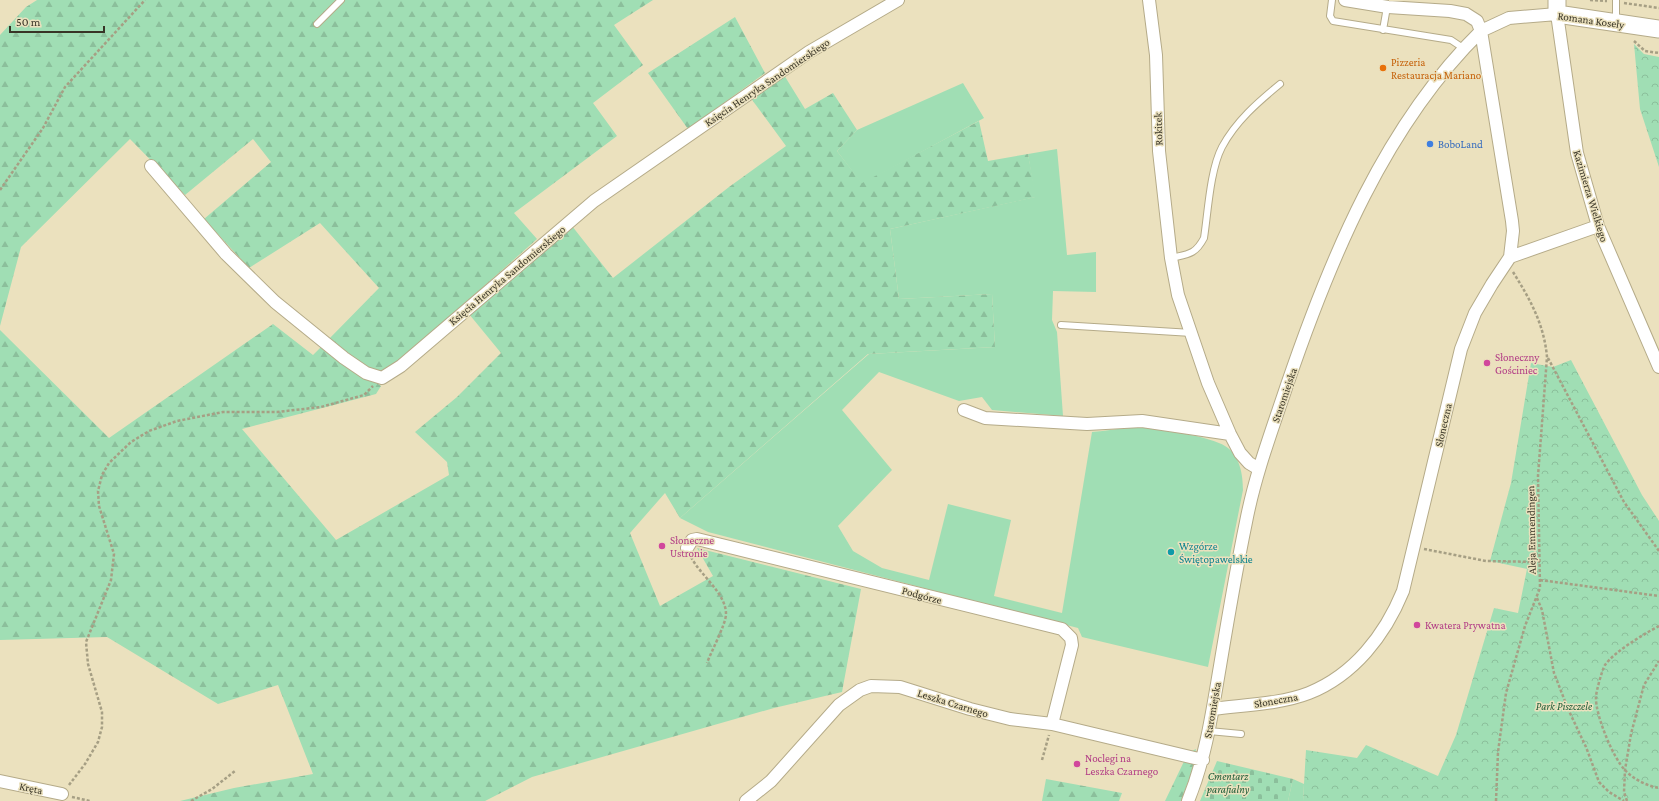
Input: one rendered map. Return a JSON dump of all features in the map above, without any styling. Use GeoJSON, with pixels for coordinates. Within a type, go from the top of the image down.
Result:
{"type":"FeatureCollection","features":[{"type":"Feature","properties":{"kind":"street","name":"Księcia Henryka Sandomierskiego"},"geometry":{"type":"LineString","coordinates":[[382,378],[401,366],[594,201],[809,52],[898,0]]}},
{"type":"Feature","properties":{"kind":"street","name":"Rokitek"},"geometry":{"type":"LineString","coordinates":[[1149,0],[1156,55],[1159,151],[1171,258],[1178,294],[1208,383],[1230,434],[1240,453],[1249,463],[1259,469]]}},
{"type":"Feature","properties":{"kind":"street"},"geometry":{"type":"LineString","coordinates":[[1345,0],[1387,7],[1450,11],[1466,14],[1477,21],[1481,31]]}},
{"type":"Feature","properties":{"kind":"street","name":"Romana Koseły"},"geometry":{"type":"LineString","coordinates":[[1481,31],[1510,18],[1557,7],[1616,23],[1659,29]]}},
{"type":"Feature","properties":{"kind":"street","name":"Kazimierza Wielkiego"},"geometry":{"type":"LineString","coordinates":[[1557,7],[1577,153],[1598,226],[1659,367]]}},
{"type":"Feature","properties":{"kind":"street","name":"Staromiejska"},"geometry":{"type":"LineString","coordinates":[[1188,801],[1203,760],[1246,520],[1259,469],[1315,307],[1374,177],[1422,99],[1463,48],[1481,31]]}},
{"type":"Feature","properties":{"kind":"street","name":"Słoneczna"},"geometry":{"type":"LineString","coordinates":[[1213,709],[1289,699],[1308,694],[1325,686],[1347,671],[1365,655],[1394,613],[1403,592],[1462,349],[1475,313],[1508,260],[1513,231],[1481,31]]}},
{"type":"Feature","properties":{"kind":"street"},"geometry":{"type":"LineString","coordinates":[[151,166],[226,254],[275,302],[344,358],[366,372],[382,378]]}},
{"type":"Feature","properties":{"kind":"street"},"geometry":{"type":"LineString","coordinates":[[1508,260],[1598,226]]}},
{"type":"Feature","properties":{"kind":"street"},"geometry":{"type":"LineString","coordinates":[[964,410],[985,418],[1087,424],[1142,421],[1230,434]]}},
{"type":"Feature","properties":{"kind":"street","name":"Podgórze"},"geometry":{"type":"LineString","coordinates":[[687,548],[692,540],[697,539],[868,580],[971,608],[1062,629],[1071,638],[1072,645],[1052,724]]}},
{"type":"Feature","properties":{"kind":"street","name":"Leszka Czarnego"},"geometry":{"type":"LineString","coordinates":[[746,801],[771,781],[840,705],[860,690],[872,686],[900,687],[970,709],[1010,719],[1052,724],[1203,760]]}},
{"type":"Feature","properties":{"kind":"street","name":"Kręta"},"geometry":{"type":"LineString","coordinates":[[0,781],[62,794]]}},
{"type":"Feature","properties":{"kind":"lane"},"geometry":{"type":"LineString","coordinates":[[317,24],[341,0]]}},
{"type":"Feature","properties":{"kind":"lane"},"geometry":{"type":"LineString","coordinates":[[1332,0],[1330,16],[1333,22],[1451,40],[1463,48]]}},
{"type":"Feature","properties":{"kind":"lane"},"geometry":{"type":"LineString","coordinates":[[1616,0],[1616,23]]}},
{"type":"Feature","properties":{"kind":"lane"},"geometry":{"type":"LineString","coordinates":[[1383,30],[1387,7]]}},
{"type":"Feature","properties":{"kind":"lane"},"geometry":{"type":"LineString","coordinates":[[1171,258],[1194,252],[1199,248],[1204,238],[1215,166],[1222,148],[1235,127],[1254,106],[1280,84]]}},
{"type":"Feature","properties":{"kind":"lane"},"geometry":{"type":"LineString","coordinates":[[1061,325],[1192,333]]}},
{"type":"Feature","properties":{"kind":"lane"},"geometry":{"type":"LineString","coordinates":[[1209,731],[1241,734]]}},
{"type":"Feature","properties":{"kind":"path"},"geometry":{"type":"LineString","coordinates":[[0,190],[43,128],[65,87],[145,0]]}},
{"type":"Feature","properties":{"kind":"path"},"geometry":{"type":"LineString","coordinates":[[1632,39],[1645,51],[1659,54]]}},
{"type":"Feature","properties":{"kind":"path","name":"Aleja Emmendingen"},"geometry":{"type":"LineString","coordinates":[[1496,801],[1498,752],[1506,693],[1525,626],[1536,598],[1540,580],[1538,476],[1547,357],[1546,341],[1538,316],[1530,298],[1508,260]]}},
{"type":"Feature","properties":{"kind":"path"},"geometry":{"type":"LineString","coordinates":[[1547,357],[1624,502],[1659,551]]}},
{"type":"Feature","properties":{"kind":"path"},"geometry":{"type":"LineString","coordinates":[[90,801],[62,794],[85,764],[98,742],[102,727],[102,712],[88,664],[86,642],[111,580],[114,554],[99,506],[98,491],[102,475],[109,463],[131,442],[149,431],[177,421],[223,412],[277,412],[321,407],[364,395],[382,378]]}},
{"type":"Feature","properties":{"kind":"path"},"geometry":{"type":"LineString","coordinates":[[1414,546],[1486,561],[1540,562]]}},
{"type":"Feature","properties":{"kind":"path"},"geometry":{"type":"LineString","coordinates":[[687,548],[693,561],[718,594],[725,606],[726,616],[707,663]]}},
{"type":"Feature","properties":{"kind":"path"},"geometry":{"type":"LineString","coordinates":[[1540,580],[1659,596]]}},
{"type":"Feature","properties":{"kind":"path"},"geometry":{"type":"LineString","coordinates":[[1536,598],[1542,610],[1554,673],[1568,709],[1586,747],[1599,782],[1609,792],[1625,801]]}},
{"type":"Feature","properties":{"kind":"path"},"geometry":{"type":"LineString","coordinates":[[1659,626],[1633,641],[1605,666],[1596,698],[1602,728],[1616,757],[1625,770],[1649,786],[1659,788]]}},
{"type":"Feature","properties":{"kind":"path"},"geometry":{"type":"LineString","coordinates":[[1625,801],[1625,770],[1631,734],[1644,684],[1659,661]]}},
{"type":"Feature","properties":{"kind":"path"},"geometry":{"type":"LineString","coordinates":[[1042,760],[1052,724]]}},
{"type":"Feature","properties":{"kind":"path"},"geometry":{"type":"LineString","coordinates":[[191,801],[212,789],[235,771]]}},
{"type":"Feature","properties":{"kind":"green space"},"geometry":{"type":"Polygon","coordinates":[[[37,0],[653,0],[614,25],[643,65],[593,103],[617,136],[514,213],[537,239],[400,361],[385,372],[367,369],[328,340],[379,288],[320,223],[249,268],[204,219],[271,162],[253,139],[185,195],[130,139],[21,247],[0,326],[0,35],[26,7],[37,0]]]}},
{"type":"Feature","properties":{"kind":"green space"},"geometry":{"type":"Polygon","coordinates":[[[735,17],[765,73],[688,129],[648,73],[735,17]]]}},
{"type":"Feature","properties":{"kind":"green space"},"geometry":{"type":"Polygon","coordinates":[[[1634,44],[1644,54],[1659,57],[1659,167],[1640,109],[1634,44]]]}},
{"type":"Feature","properties":{"kind":"green space"},"geometry":{"type":"Polygon","coordinates":[[[784,75],[805,109],[833,93],[857,130],[837,151],[862,183],[979,121],[988,161],[1028,154],[1036,197],[890,229],[899,299],[992,294],[995,347],[868,354],[680,518],[665,493],[630,533],[660,606],[713,576],[697,548],[861,589],[842,692],[774,708],[532,777],[485,801],[180,801],[234,788],[313,774],[278,685],[218,704],[107,637],[0,640],[0,330],[109,438],[273,324],[313,355],[323,345],[381,386],[376,394],[242,429],[336,540],[449,475],[447,462],[415,432],[457,397],[501,353],[469,314],[572,226],[613,278],[729,187],[786,146],[750,97],[784,75]]]}},
{"type":"Feature","properties":{"kind":"green space"},"geometry":{"type":"Polygon","coordinates":[[[963,83],[984,118],[862,184],[837,151],[857,130],[963,83]]]}},
{"type":"Feature","properties":{"kind":"green space"},"geometry":{"type":"Polygon","coordinates":[[[1057,149],[1067,255],[1096,252],[1096,292],[1053,291],[1052,320],[1057,332],[1063,416],[992,410],[982,397],[959,401],[879,372],[842,410],[892,470],[838,526],[853,551],[882,568],[929,580],[948,504],[1011,520],[994,596],[1062,613],[1092,432],[1129,428],[1149,428],[1209,439],[1225,446],[1234,455],[1240,466],[1243,490],[1208,667],[1082,637],[1078,628],[708,532],[680,518],[869,354],[995,347],[992,294],[899,299],[890,229],[1035,197],[1028,154],[1057,149]]]}},
{"type":"Feature","properties":{"kind":"green space","name":"Park Piszczele"},"geometry":{"type":"Polygon","coordinates":[[[1571,360],[1642,495],[1659,521],[1659,801],[1303,801],[1306,750],[1357,758],[1366,745],[1438,776],[1456,735],[1494,608],[1518,613],[1527,569],[1490,561],[1511,483],[1531,363],[1553,367],[1571,360]]]}},
{"type":"Feature","properties":{"kind":"green space"},"geometry":{"type":"Polygon","coordinates":[[[1196,749],[1192,771],[1181,801],[1165,801],[1188,753],[1196,749]]]}},
{"type":"Feature","properties":{"kind":"green space","name":"Cmentarz parafialny"},"geometry":{"type":"Polygon","coordinates":[[[1217,761],[1293,779],[1288,801],[1200,801],[1217,761]]]}},
{"type":"Feature","properties":{"kind":"green space"},"geometry":{"type":"Polygon","coordinates":[[[1046,779],[1122,793],[1119,801],[1042,801],[1046,779]]]}},
{"type":"Feature","properties":{"kind":"green space"},"geometry":{"type":"Polygon","coordinates":[[[1293,779],[1304,784],[1303,801],[1288,801],[1293,779]]]}},
{"type":"Feature","properties":{"kind":"place","name":"Pizzeria Restauracja Mariano"},"geometry":{"type":"Point","coordinates":[1383,68]}},
{"type":"Feature","properties":{"kind":"place","name":"BoboLand"},"geometry":{"type":"Point","coordinates":[1430,144]}},
{"type":"Feature","properties":{"kind":"place","name":"Słoneczny Gościniec"},"geometry":{"type":"Point","coordinates":[1487,363]}},
{"type":"Feature","properties":{"kind":"place","name":"Słoneczne Ustronie"},"geometry":{"type":"Point","coordinates":[662,546]}},
{"type":"Feature","properties":{"kind":"place","name":"Wzgórze Świętopawelskie"},"geometry":{"type":"Point","coordinates":[1171,552]}},
{"type":"Feature","properties":{"kind":"place","name":"Kwatera Prywatna"},"geometry":{"type":"Point","coordinates":[1417,625]}},
{"type":"Feature","properties":{"kind":"place","name":"Noclegi na Leszka Czarnego"},"geometry":{"type":"Point","coordinates":[1077,764]}}]}
